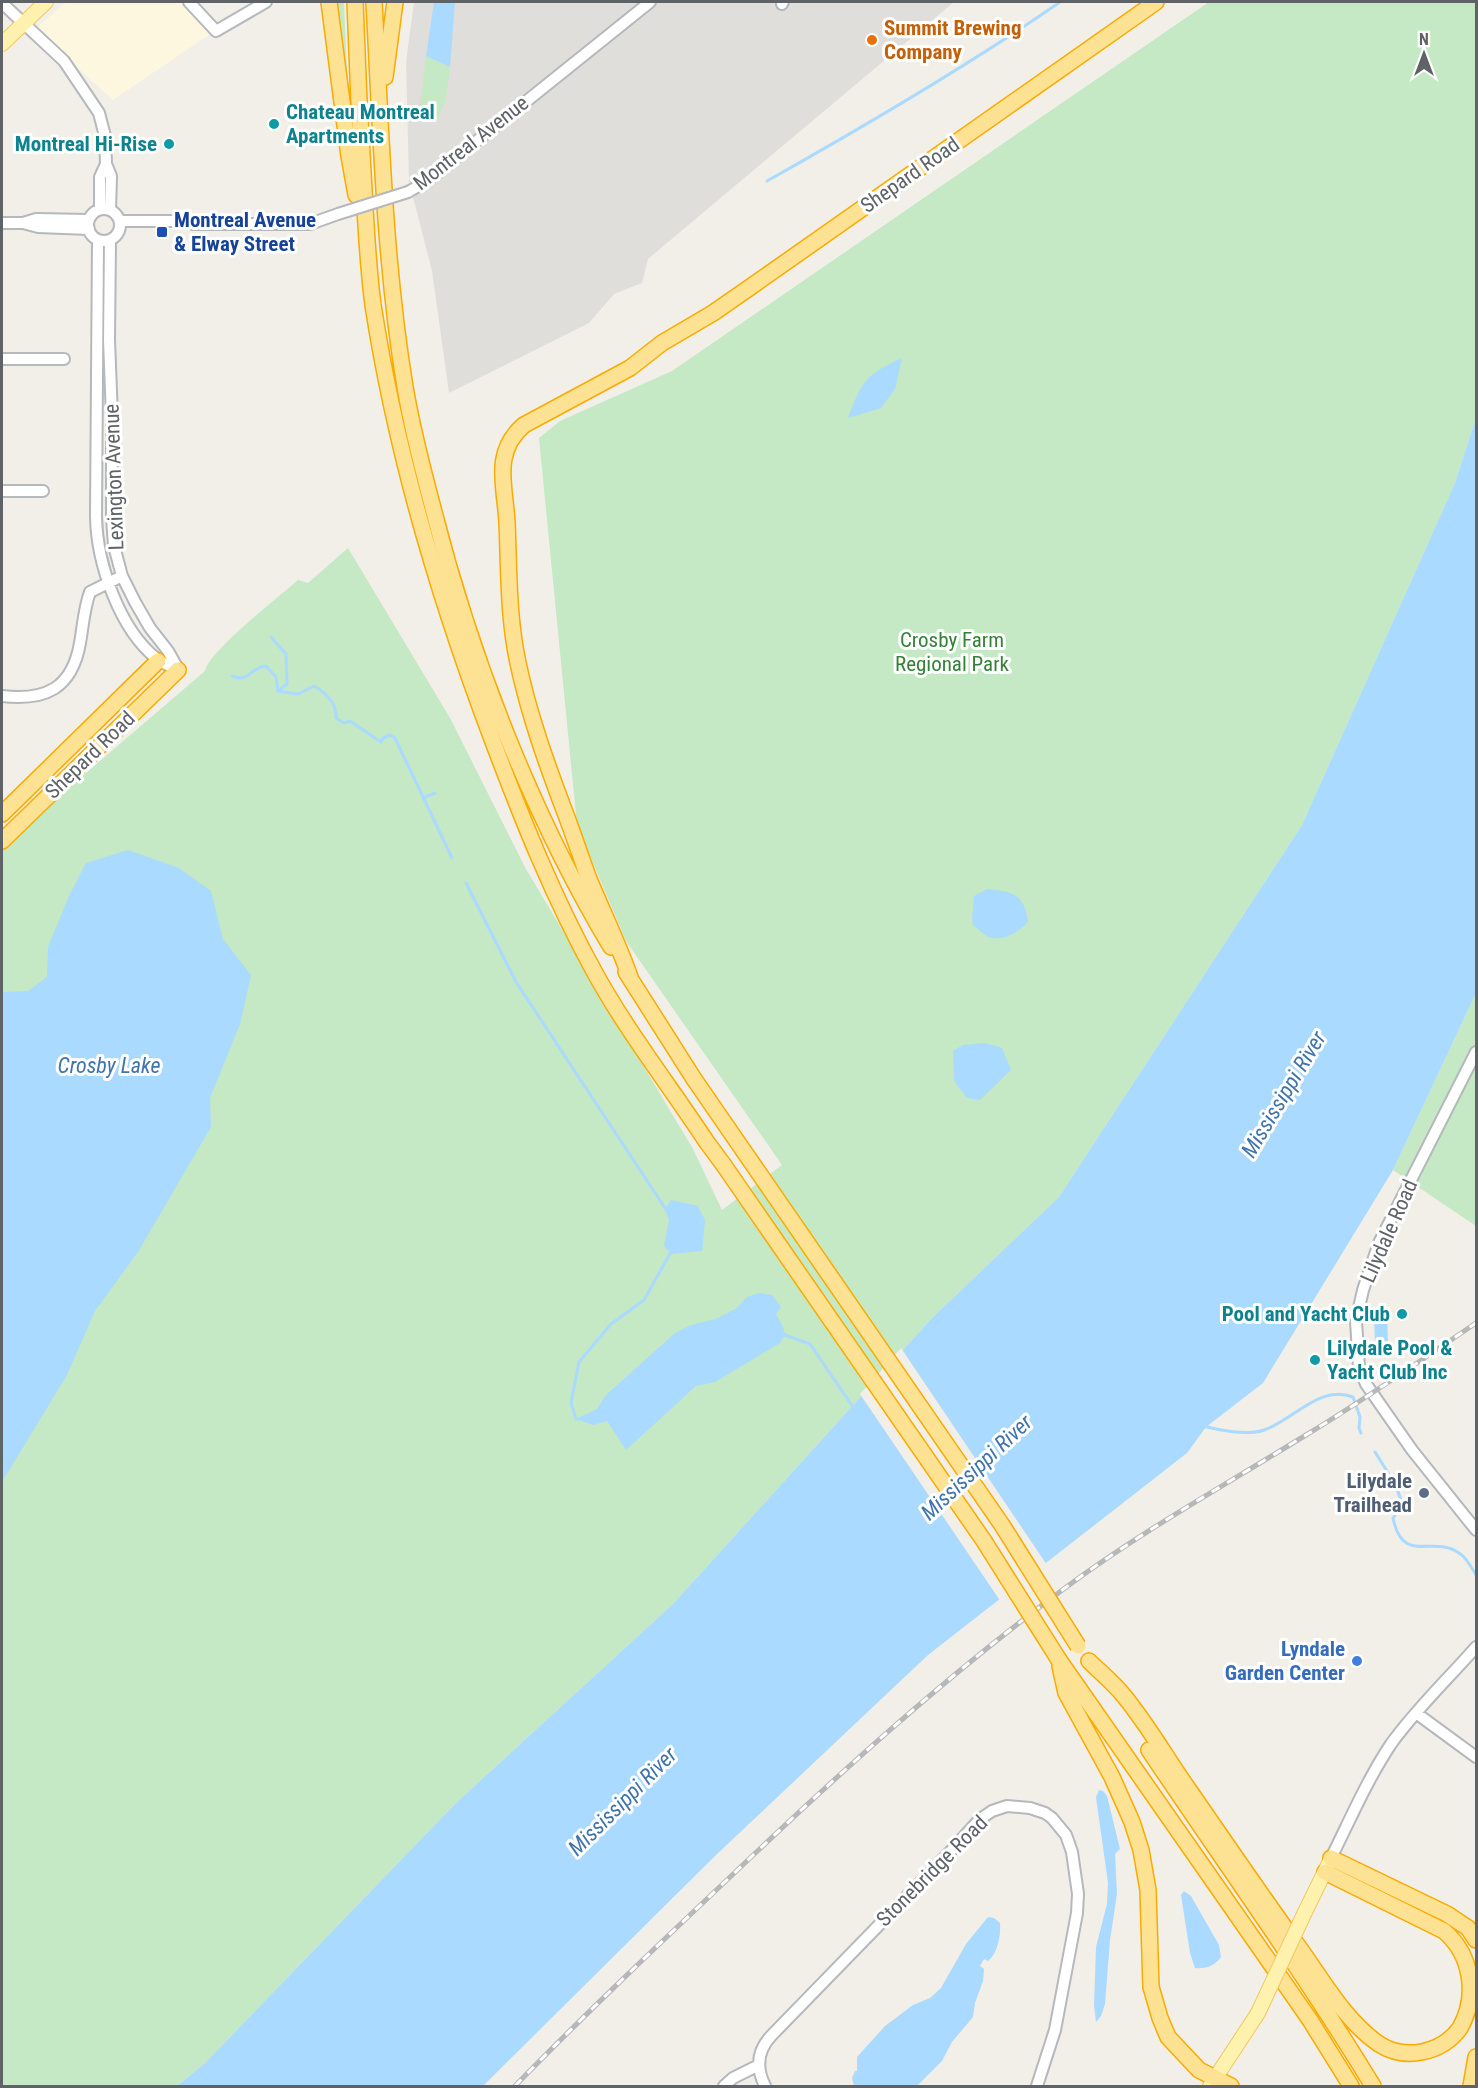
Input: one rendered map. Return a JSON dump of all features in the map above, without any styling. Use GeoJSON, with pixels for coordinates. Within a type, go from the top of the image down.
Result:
{"type":"FeatureCollection","features":[{"type":"Feature","properties":{"kind":"highway"},"geometry":{"type":"LineString","coordinates":[[329,2],[349,156],[371,278]]}},
{"type":"Feature","properties":{"kind":"highway"},"geometry":{"type":"LineString","coordinates":[[355,2],[365,222],[371,278],[379,337],[411,489],[437,583],[468,676],[516,802],[549,880],[595,974],[699,1131],[984,1541],[1059,1660],[1310,2020],[1351,2086]]}},
{"type":"Feature","properties":{"kind":"highway"},"geometry":{"type":"LineString","coordinates":[[374,2],[390,274],[405,389],[416,439],[445,555],[461,608],[508,735],[579,893],[694,1079],[1002,1525],[1078,1646],[1222,1860],[1299,1968],[1373,2086]]}},
{"type":"Feature","properties":{"kind":"highway"},"geometry":{"type":"LineString","coordinates":[[380,118],[395,2]]}},
{"type":"Feature","properties":{"kind":"highway","name":"Shepard Road"},"geometry":{"type":"LineString","coordinates":[[631,980],[618,942],[589,879],[545,762],[518,662],[512,626],[506,505],[502,472],[508,444],[524,424],[630,368],[662,343],[713,313],[1156,2]]}},
{"type":"Feature","properties":{"kind":"highway","name":"Shepard Road"},"geometry":{"type":"LineString","coordinates":[[2,814],[158,661]]}},
{"type":"Feature","properties":{"kind":"highway","name":"Shepard Road"},"geometry":{"type":"LineString","coordinates":[[2,841],[178,670]]}},
{"type":"Feature","properties":{"kind":"highway"},"geometry":{"type":"LineString","coordinates":[[1059,1660],[1066,1693],[1112,1777],[1132,1822],[1141,1850],[1148,1890],[1151,1987],[1160,2018],[1168,2037],[1180,2052],[1213,2083],[1231,2086]]}},
{"type":"Feature","properties":{"kind":"highway"},"geometry":{"type":"LineString","coordinates":[[1089,1661],[1124,1696],[1262,1896],[1336,1999],[1360,2027],[1380,2044],[1394,2052],[1425,2052],[1448,2039],[1460,2028],[1472,2001],[1474,1985],[1467,1957],[1456,1941],[1444,1931],[1328,1865]]}},
{"type":"Feature","properties":{"kind":"highway"},"geometry":{"type":"LineString","coordinates":[[1328,1865],[1447,1914],[1468,1928],[1476,1940]]}},
{"type":"Feature","properties":{"kind":"highway"},"geometry":{"type":"LineString","coordinates":[[1471,2086],[1476,2057]]}},
{"type":"Feature","properties":{"kind":"main road"},"geometry":{"type":"LineString","coordinates":[[2,44],[46,2]]}},
{"type":"Feature","properties":{"kind":"main road"},"geometry":{"type":"LineString","coordinates":[[1213,2083],[1258,2013],[1328,1865]]}},
{"type":"Feature","properties":{"kind":"street"},"geometry":{"type":"LineString","coordinates":[[189,2],[216,31],[267,2]]}},
{"type":"Feature","properties":{"kind":"street","name":"Montreal Avenue"},"geometry":{"type":"LineString","coordinates":[[120,225],[186,221],[193,224],[310,224],[408,192],[427,181],[650,2]]}},
{"type":"Feature","properties":{"kind":"street"},"geometry":{"type":"LineString","coordinates":[[2,3],[64,61],[99,113],[105,136],[106,164],[100,177],[105,209]]}},
{"type":"Feature","properties":{"kind":"street"},"geometry":{"type":"LineString","coordinates":[[105,209],[115,212],[120,225],[116,236],[104,240],[92,235],[88,224],[91,215],[105,209]]}},
{"type":"Feature","properties":{"kind":"street"},"geometry":{"type":"LineString","coordinates":[[2,223],[23,223],[38,227],[88,224]]}},
{"type":"Feature","properties":{"kind":"street","name":"Lexington Avenue"},"geometry":{"type":"LineString","coordinates":[[104,240],[114,546],[122,576],[150,628],[168,651],[178,670]]}},
{"type":"Feature","properties":{"kind":"street","name":"Lexington Avenue"},"geometry":{"type":"LineString","coordinates":[[104,240],[96,534],[108,582],[126,622],[158,661],[178,670]]}},
{"type":"Feature","properties":{"kind":"street"},"geometry":{"type":"LineString","coordinates":[[2,359],[64,359]]}},
{"type":"Feature","properties":{"kind":"street"},"geometry":{"type":"LineString","coordinates":[[2,491],[43,491]]}},
{"type":"Feature","properties":{"kind":"street"},"geometry":{"type":"LineString","coordinates":[[2,696],[31,698],[50,691],[61,683],[76,660],[90,592],[122,576]]}},
{"type":"Feature","properties":{"kind":"street","name":"Lilydale Road"},"geometry":{"type":"LineString","coordinates":[[1476,1052],[1383,1235],[1363,1290],[1356,1321],[1359,1367],[1374,1398],[1476,1530]]}},
{"type":"Feature","properties":{"kind":"street"},"geometry":{"type":"LineString","coordinates":[[1328,1865],[1369,1782],[1391,1744],[1476,1647]]}},
{"type":"Feature","properties":{"kind":"street"},"geometry":{"type":"LineString","coordinates":[[1416,1713],[1476,1757]]}},
{"type":"Feature","properties":{"kind":"street","name":"Stonebridge Road"},"geometry":{"type":"LineString","coordinates":[[759,2065],[760,2052],[771,2036],[979,1820],[999,1808],[1015,1805],[1038,1810],[1057,1823],[1070,1843],[1078,1884],[1077,1913],[1058,2017],[1037,2086]]}},
{"type":"Feature","properties":{"kind":"street"},"geometry":{"type":"LineString","coordinates":[[724,2086],[733,2078],[759,2065],[765,2086]]}},
{"type":"Feature","properties":{"kind":"shaded area"},"geometry":{"type":"Polygon","coordinates":[[[66,2],[182,2],[213,32],[113,100],[35,29],[66,2]]]}},
{"type":"Feature","properties":{"kind":"shaded area"},"geometry":{"type":"Polygon","coordinates":[[[414,2],[954,2],[648,259],[642,283],[614,294],[589,323],[449,393],[432,271],[409,181],[406,62],[414,2]]]}},
{"type":"Feature","properties":{"kind":"green space"},"geometry":{"type":"Polygon","coordinates":[[[333,2],[344,2],[348,96],[333,2]]]}},
{"type":"Feature","properties":{"kind":"green space","name":"Crosby Farm Regional Park"},"geometry":{"type":"Polygon","coordinates":[[[1209,2],[1476,2],[1476,418],[1455,483],[1302,825],[1059,1197],[932,1318],[673,1604],[456,1803],[205,2063],[177,2086],[2,2086],[2,845],[205,671],[209,662],[231,638],[261,611],[298,580],[308,583],[348,548],[450,718],[526,869],[693,1149],[722,1210],[782,1165],[626,941],[577,825],[539,438],[560,421],[672,371],[1209,2]]]}},
{"type":"Feature","properties":{"kind":"green space"},"geometry":{"type":"Polygon","coordinates":[[[426,56],[450,67],[442,111],[434,120],[422,114],[420,109],[426,56]]]}},
{"type":"Feature","properties":{"kind":"green space"},"geometry":{"type":"Polygon","coordinates":[[[1476,993],[1476,1226],[1393,1170],[1476,993]]]}},
{"type":"Feature","properties":{"kind":"water"},"geometry":{"type":"Polygon","coordinates":[[[434,2],[455,2],[450,67],[426,56],[434,2]]]}},
{"type":"Feature","properties":{"kind":"water"},"geometry":{"type":"Polygon","coordinates":[[[902,358],[895,389],[881,408],[848,418],[866,380],[880,369],[902,358]]]}},
{"type":"Feature","properties":{"kind":"water","name":"Mississippi River"},"geometry":{"type":"Polygon","coordinates":[[[1476,418],[1476,993],[1393,1170],[1263,1383],[1206,1427],[1187,1453],[928,1655],[715,1856],[483,2086],[177,2086],[205,2063],[456,1803],[673,1604],[932,1318],[1059,1197],[1302,825],[1455,483],[1476,418]]]}},
{"type":"Feature","properties":{"kind":"water","name":"Crosby Lake"},"geometry":{"type":"Polygon","coordinates":[[[128,850],[179,868],[211,891],[223,939],[251,975],[240,1024],[210,1098],[211,1127],[138,1252],[95,1311],[67,1375],[2,1482],[2,992],[28,991],[47,977],[48,947],[69,896],[86,863],[128,850]]]}},
{"type":"Feature","properties":{"kind":"water"},"geometry":{"type":"Polygon","coordinates":[[[987,889],[1004,891],[1016,896],[1024,905],[1028,922],[1005,937],[994,938],[981,932],[973,925],[974,896],[987,889]]]}},
{"type":"Feature","properties":{"kind":"water"},"geometry":{"type":"Polygon","coordinates":[[[985,1043],[1002,1048],[1011,1070],[980,1100],[967,1098],[954,1081],[953,1051],[963,1045],[985,1043]]]}},
{"type":"Feature","properties":{"kind":"water"},"geometry":{"type":"Polygon","coordinates":[[[671,1200],[698,1206],[705,1220],[702,1251],[671,1254],[664,1246],[669,1220],[665,1209],[671,1200]]]}},
{"type":"Feature","properties":{"kind":"water"},"geometry":{"type":"Polygon","coordinates":[[[759,1293],[772,1295],[781,1307],[776,1314],[785,1335],[780,1343],[715,1382],[696,1386],[626,1450],[607,1421],[593,1425],[576,1419],[597,1409],[606,1395],[675,1333],[691,1325],[716,1319],[737,1308],[747,1297],[759,1293]]]}},
{"type":"Feature","properties":{"kind":"water"},"geometry":{"type":"Polygon","coordinates":[[[1387,1313],[1388,1345],[1375,1346],[1374,1314],[1387,1313]]]}},
{"type":"Feature","properties":{"kind":"water"},"geometry":{"type":"Polygon","coordinates":[[[1099,1790],[1107,1796],[1120,1849],[1115,1854],[1117,1894],[1110,1940],[1105,2004],[1096,2022],[1094,2005],[1096,1947],[1107,1904],[1108,1883],[1096,1797],[1099,1790]]]}},
{"type":"Feature","properties":{"kind":"water"},"geometry":{"type":"Polygon","coordinates":[[[1184,1891],[1191,1896],[1219,1945],[1221,1957],[1210,1966],[1195,1968],[1190,1953],[1181,1895],[1184,1891]]]}},
{"type":"Feature","properties":{"kind":"water"},"geometry":{"type":"Polygon","coordinates":[[[988,1917],[1000,1923],[998,1944],[991,1958],[988,1961],[984,1959],[980,1966],[984,1969],[983,1981],[975,2003],[973,2017],[952,2042],[942,2061],[917,2086],[854,2086],[852,2078],[857,2071],[857,2057],[885,2026],[913,2005],[930,1998],[941,1988],[966,1944],[988,1917]]]}},
{"type":"Feature","properties":{"kind":"pier"},"geometry":{"type":"Polygon","coordinates":[[[901,1348],[1047,1565],[1001,1602],[860,1394],[901,1348]]]}},
{"type":"Feature","properties":{"kind":"waterway"},"geometry":{"type":"LineString","coordinates":[[767,181],[916,95],[1060,2]]}},
{"type":"Feature","properties":{"kind":"waterway"},"geometry":{"type":"LineString","coordinates":[[271,637],[286,654],[287,684],[278,691]]}},
{"type":"Feature","properties":{"kind":"waterway"},"geometry":{"type":"LineString","coordinates":[[232,676],[243,678],[266,666],[276,677],[278,691],[298,694],[314,686],[330,699],[335,708],[336,718],[344,723],[350,721],[381,742],[383,738],[390,735],[395,738],[452,858]]}},
{"type":"Feature","properties":{"kind":"waterway"},"geometry":{"type":"LineString","coordinates":[[423,798],[435,793]]}},
{"type":"Feature","properties":{"kind":"waterway"},"geometry":{"type":"LineString","coordinates":[[466,883],[516,982],[667,1211]]}},
{"type":"Feature","properties":{"kind":"waterway"},"geometry":{"type":"LineString","coordinates":[[578,1419],[576,1419],[571,1403],[579,1362],[611,1324],[644,1300],[671,1252]]}},
{"type":"Feature","properties":{"kind":"waterway"},"geometry":{"type":"LineString","coordinates":[[782,1334],[810,1344],[853,1407]]}},
{"type":"Feature","properties":{"kind":"waterway"},"geometry":{"type":"LineString","coordinates":[[1203,1426],[1233,1432],[1257,1432],[1275,1425],[1318,1399],[1341,1394],[1353,1397],[1360,1417],[1361,1433]]}},
{"type":"Feature","properties":{"kind":"waterway"},"geometry":{"type":"LineString","coordinates":[[1375,1452],[1399,1493],[1401,1505],[1393,1518],[1398,1533],[1404,1541],[1411,1545],[1449,1548],[1464,1557],[1476,1575]]}},
{"type":"Feature","properties":{"kind":"railway"},"geometry":{"type":"LineString","coordinates":[[515,2086],[620,1981],[809,1802],[977,1656],[1094,1567],[1349,1408],[1476,1323]]}},
{"type":"Feature","properties":{"kind":"place","name":"Summit Brewing Company"},"geometry":{"type":"Point","coordinates":[872,40]}},
{"type":"Feature","properties":{"kind":"place","name":"Chateau Montreal Apartments"},"geometry":{"type":"Point","coordinates":[274,124]}},
{"type":"Feature","properties":{"kind":"place","name":"Montreal Hi-Rise"},"geometry":{"type":"Point","coordinates":[169,144]}},
{"type":"Feature","properties":{"kind":"place","name":"Montreal Avenue & Elway Street"},"geometry":{"type":"Point","coordinates":[162,232]}},
{"type":"Feature","properties":{"kind":"place","name":"Pool and Yacht Club"},"geometry":{"type":"Point","coordinates":[1402,1314]}},
{"type":"Feature","properties":{"kind":"place","name":"Lilydale Pool & Yacht Club Inc"},"geometry":{"type":"Point","coordinates":[1315,1360]}},
{"type":"Feature","properties":{"kind":"place","name":"Lilydale Trailhead"},"geometry":{"type":"Point","coordinates":[1424,1493]}},
{"type":"Feature","properties":{"kind":"place","name":"Lyndale Garden Center"},"geometry":{"type":"Point","coordinates":[1357,1661]}}]}
